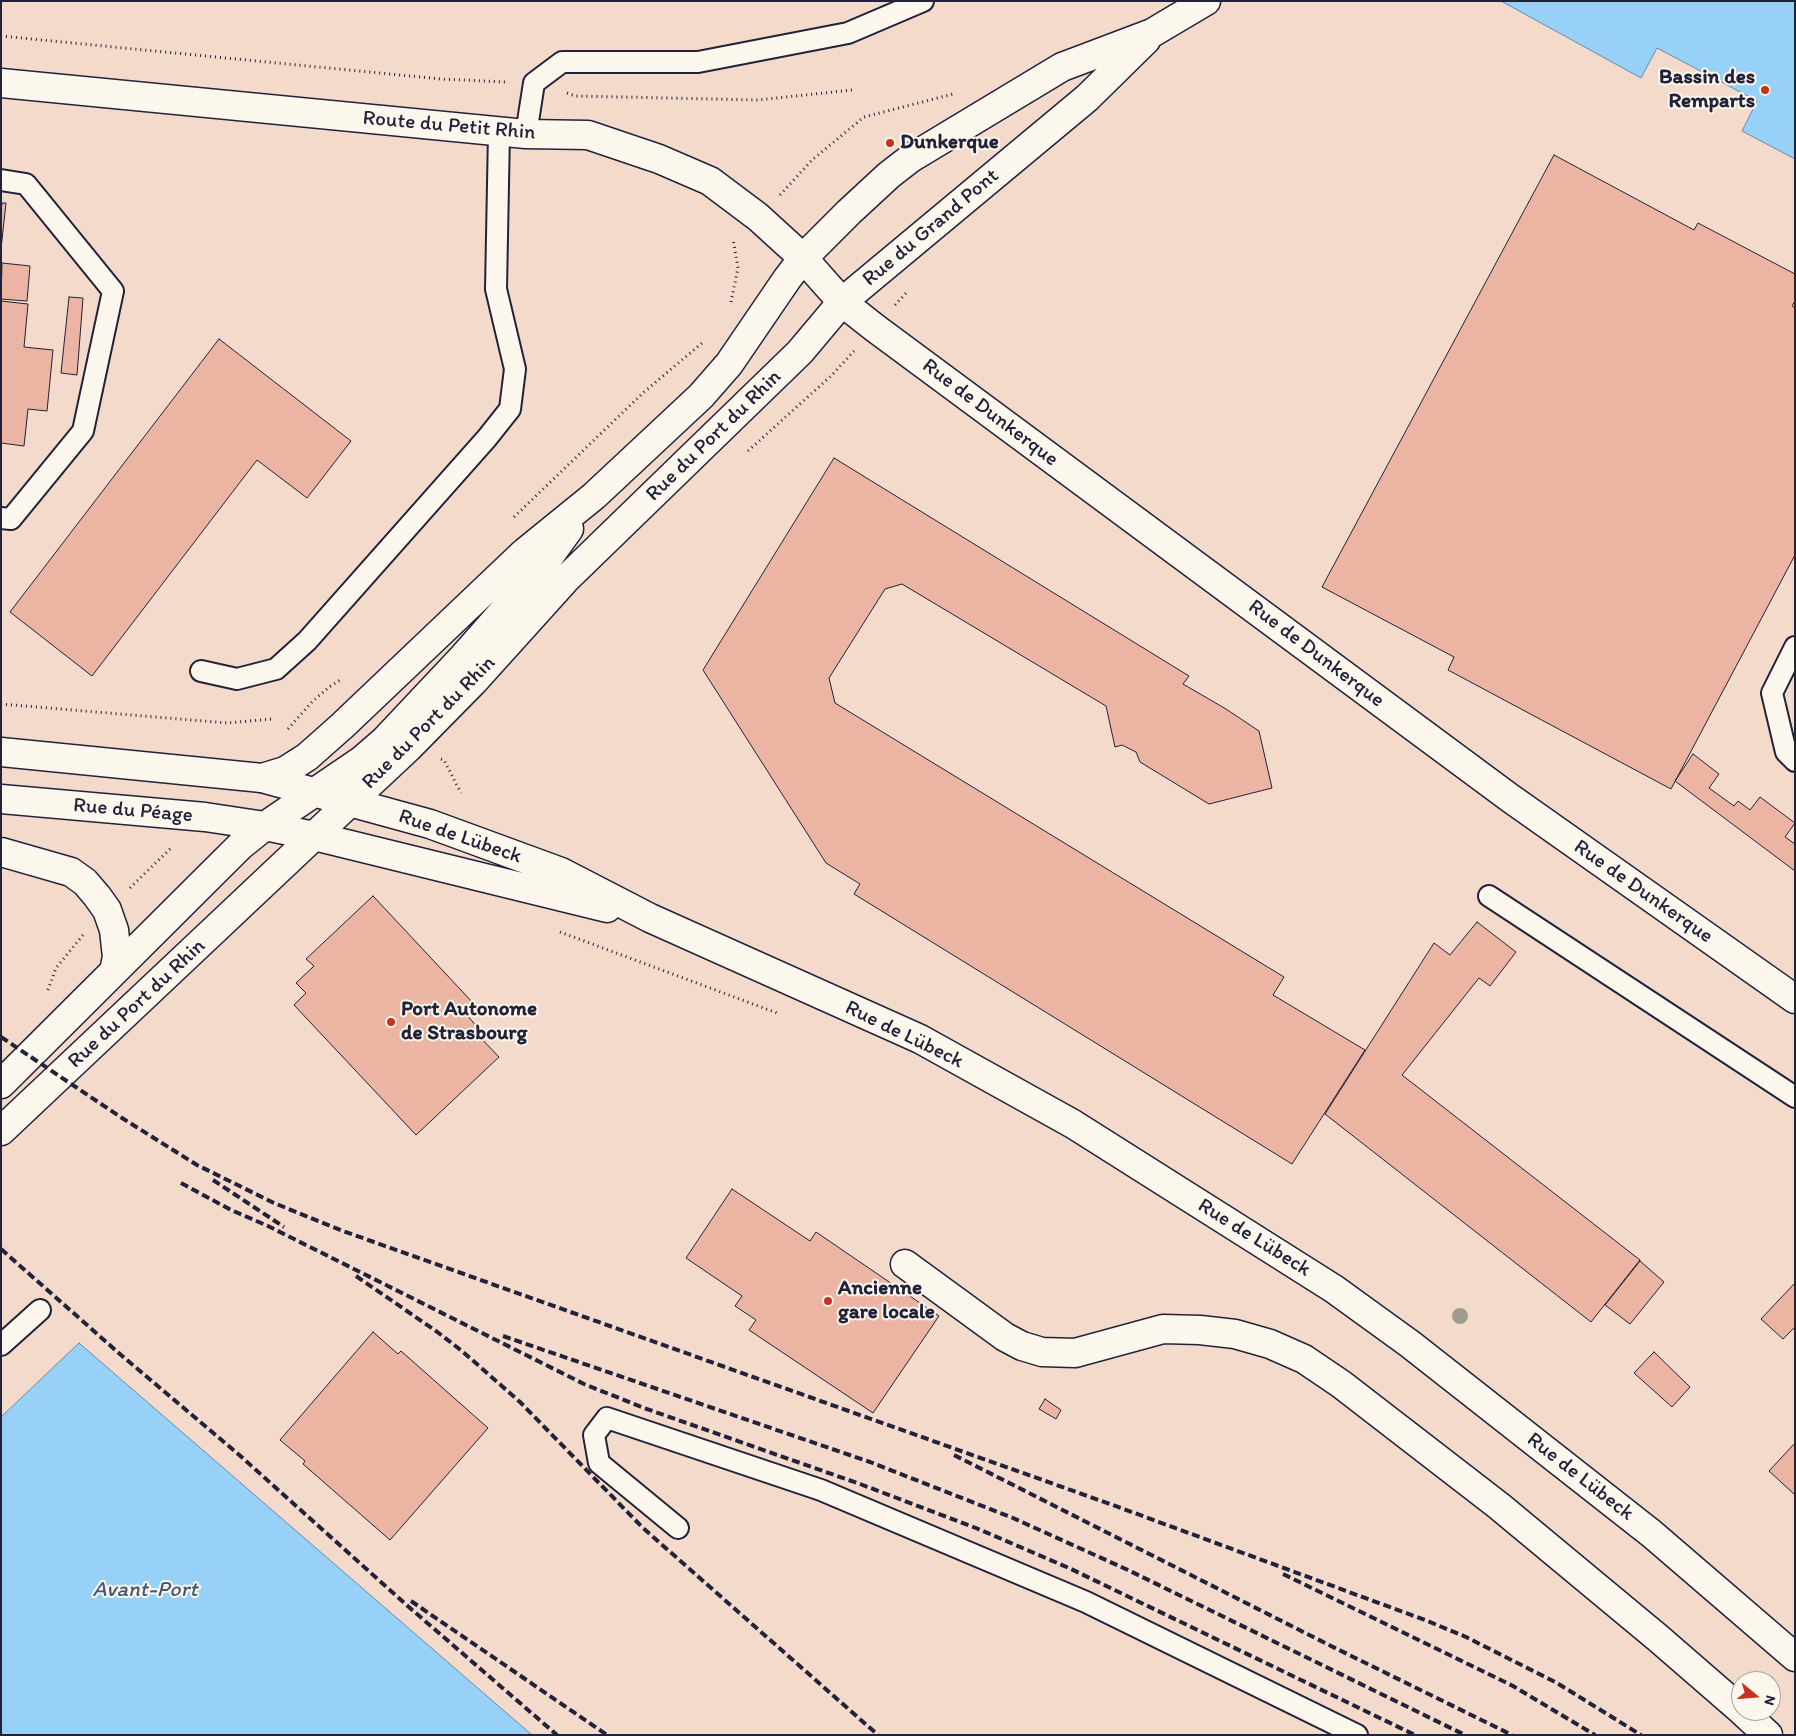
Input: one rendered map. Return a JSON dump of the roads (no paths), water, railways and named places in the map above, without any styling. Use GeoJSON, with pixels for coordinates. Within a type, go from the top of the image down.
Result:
{"type":"FeatureCollection","features":[{"type":"Feature","properties":{"kind":"main road","name":"Rue du Grand Pont"},"geometry":{"type":"LineString","coordinates":[[803,258],[849,212],[889,175],[911,158],[1062,67],[1152,33],[1206,1]]}},
{"type":"Feature","properties":{"kind":"main road","name":"Rue du Grand Pont"},"geometry":{"type":"LineString","coordinates":[[842,302],[1088,98],[1152,33]]}},
{"type":"Feature","properties":{"kind":"main road","name":"Route du Petit Rhin"},"geometry":{"type":"LineString","coordinates":[[1,83],[512,133],[588,135],[659,159],[710,181],[758,217],[803,258],[842,302]]}},
{"type":"Feature","properties":{"kind":"main road","name":"Rue du Port du Rhin"},"geometry":{"type":"LineString","coordinates":[[262,778],[285,772],[307,757],[526,552],[594,496],[701,396],[729,364],[803,258]]}},
{"type":"Feature","properties":{"kind":"main road","name":"Rue du Port du Rhin"},"geometry":{"type":"LineString","coordinates":[[1,1131],[408,748],[473,682],[565,580],[794,359],[842,302]]}},
{"type":"Feature","properties":{"kind":"main road","name":"Rue de Dunkerque"},"geometry":{"type":"LineString","coordinates":[[842,302],[1510,798],[1795,999]]}},
{"type":"Feature","properties":{"kind":"main road","name":"Rue du Port du Rhin"},"geometry":{"type":"LineString","coordinates":[[1,1084],[240,846],[265,826],[362,760],[384,741],[464,656],[538,572],[594,496]]}},
{"type":"Feature","properties":{"kind":"main road"},"geometry":{"type":"LineString","coordinates":[[1,752],[262,778]]}},
{"type":"Feature","properties":{"kind":"main road","name":"Rue de Lübeck"},"geometry":{"type":"LineString","coordinates":[[262,778],[430,824],[561,872],[650,918],[920,1039],[1073,1124],[1334,1289],[1410,1344],[1652,1534],[1795,1657]]}},
{"type":"Feature","properties":{"kind":"main road","name":"Rue du Péage"},"geometry":{"type":"LineString","coordinates":[[1,799],[205,817],[265,826]]}},
{"type":"Feature","properties":{"kind":"main road","name":"Rue de Lübeck"},"geometry":{"type":"LineString","coordinates":[[265,826],[314,836],[650,918]]}},
{"type":"Feature","properties":{"kind":"main road"},"geometry":{"type":"LineString","coordinates":[[1,852],[70,872],[85,882],[98,896],[107,910],[114,930],[117,958],[114,971]]}},
{"type":"Feature","properties":{"kind":"main road"},"geometry":{"type":"LineString","coordinates":[[905,1264],[1005,1337],[1022,1346],[1042,1352],[1075,1353],[1164,1329],[1200,1330],[1235,1334],[1270,1344],[1304,1359],[1341,1384],[1499,1506],[1658,1638],[1731,1702]]}},
{"type":"Feature","properties":{"kind":"main road"},"geometry":{"type":"LineString","coordinates":[[1752,1721],[1768,1735]]}},
{"type":"Feature","properties":{"kind":"lane"},"geometry":{"type":"LineString","coordinates":[[201,671],[237,679],[276,669],[307,641],[488,438],[510,409],[515,369],[496,289],[512,133],[534,83],[562,62],[698,62],[848,33],[923,1]]}},
{"type":"Feature","properties":{"kind":"lane"},"geometry":{"type":"LineString","coordinates":[[1,180],[26,184],[113,291],[83,431],[11,519],[1,518]]}},
{"type":"Feature","properties":{"kind":"lane"},"geometry":{"type":"LineString","coordinates":[[1795,647],[1772,693],[1786,752],[1795,761]]}},
{"type":"Feature","properties":{"kind":"lane"},"geometry":{"type":"LineString","coordinates":[[1489,896],[1795,1097]]}},
{"type":"Feature","properties":{"kind":"lane"},"geometry":{"type":"LineString","coordinates":[[1,1345],[40,1310]]}},
{"type":"Feature","properties":{"kind":"lane"},"geometry":{"type":"LineString","coordinates":[[678,1528],[599,1463],[594,1435],[607,1418],[821,1490],[1086,1602],[1357,1735]]}},
{"type":"Feature","properties":{"kind":"water","name":"Bassin des Remparts"},"geometry":{"type":"Polygon","coordinates":[[[1501,1],[1795,1],[1795,159],[1742,131],[1757,101],[1657,48],[1641,78],[1501,1]]]}},
{"type":"Feature","properties":{"kind":"water","name":"Avant-Port"},"geometry":{"type":"Polygon","coordinates":[[[79,1343],[532,1735],[1,1735],[1,1417],[79,1343]]]}},
{"type":"Feature","properties":{"kind":"railway"},"geometry":{"type":"LineString","coordinates":[[1,1037],[122,1118],[197,1165],[274,1203],[343,1231],[1110,1504],[1425,1620],[1466,1637],[1557,1683],[1641,1735]]}},
{"type":"Feature","properties":{"kind":"railway"},"geometry":{"type":"LineString","coordinates":[[213,1180],[284,1227]]}},
{"type":"Feature","properties":{"kind":"railway"},"geometry":{"type":"LineString","coordinates":[[181,1183],[231,1210],[268,1226],[584,1384],[644,1408],[860,1484],[976,1528],[1069,1568],[1415,1735]]}},
{"type":"Feature","properties":{"kind":"railway"},"geometry":{"type":"LineString","coordinates":[[1,1249],[121,1355],[237,1453],[410,1608],[557,1735]]}},
{"type":"Feature","properties":{"kind":"railway"},"geometry":{"type":"LineString","coordinates":[[356,1276],[462,1351],[520,1402],[643,1528],[878,1735]]}},
{"type":"Feature","properties":{"kind":"railway"},"geometry":{"type":"LineString","coordinates":[[503,1336],[870,1462],[1013,1518],[1128,1570],[1465,1735]]}},
{"type":"Feature","properties":{"kind":"railway"},"geometry":{"type":"LineString","coordinates":[[954,1455],[1331,1646],[1512,1735]]}},
{"type":"Feature","properties":{"kind":"railway"},"geometry":{"type":"LineString","coordinates":[[1283,1574],[1513,1686],[1595,1735]]}},
{"type":"Feature","properties":{"kind":"railway"},"geometry":{"type":"LineString","coordinates":[[411,1601],[607,1735]]}},
{"type":"Feature","properties":{"kind":"place","name":"Bassin des Remparts"},"geometry":{"type":"Point","coordinates":[1765,90]}},
{"type":"Feature","properties":{"kind":"place","name":"Dunkerque"},"geometry":{"type":"Point","coordinates":[890,143]}},
{"type":"Feature","properties":{"kind":"place","name":"Port Autonome de Strasbourg"},"geometry":{"type":"Point","coordinates":[391,1022]}},
{"type":"Feature","properties":{"kind":"place","name":"Ancienne gare locale"},"geometry":{"type":"Point","coordinates":[828,1301]}}]}
